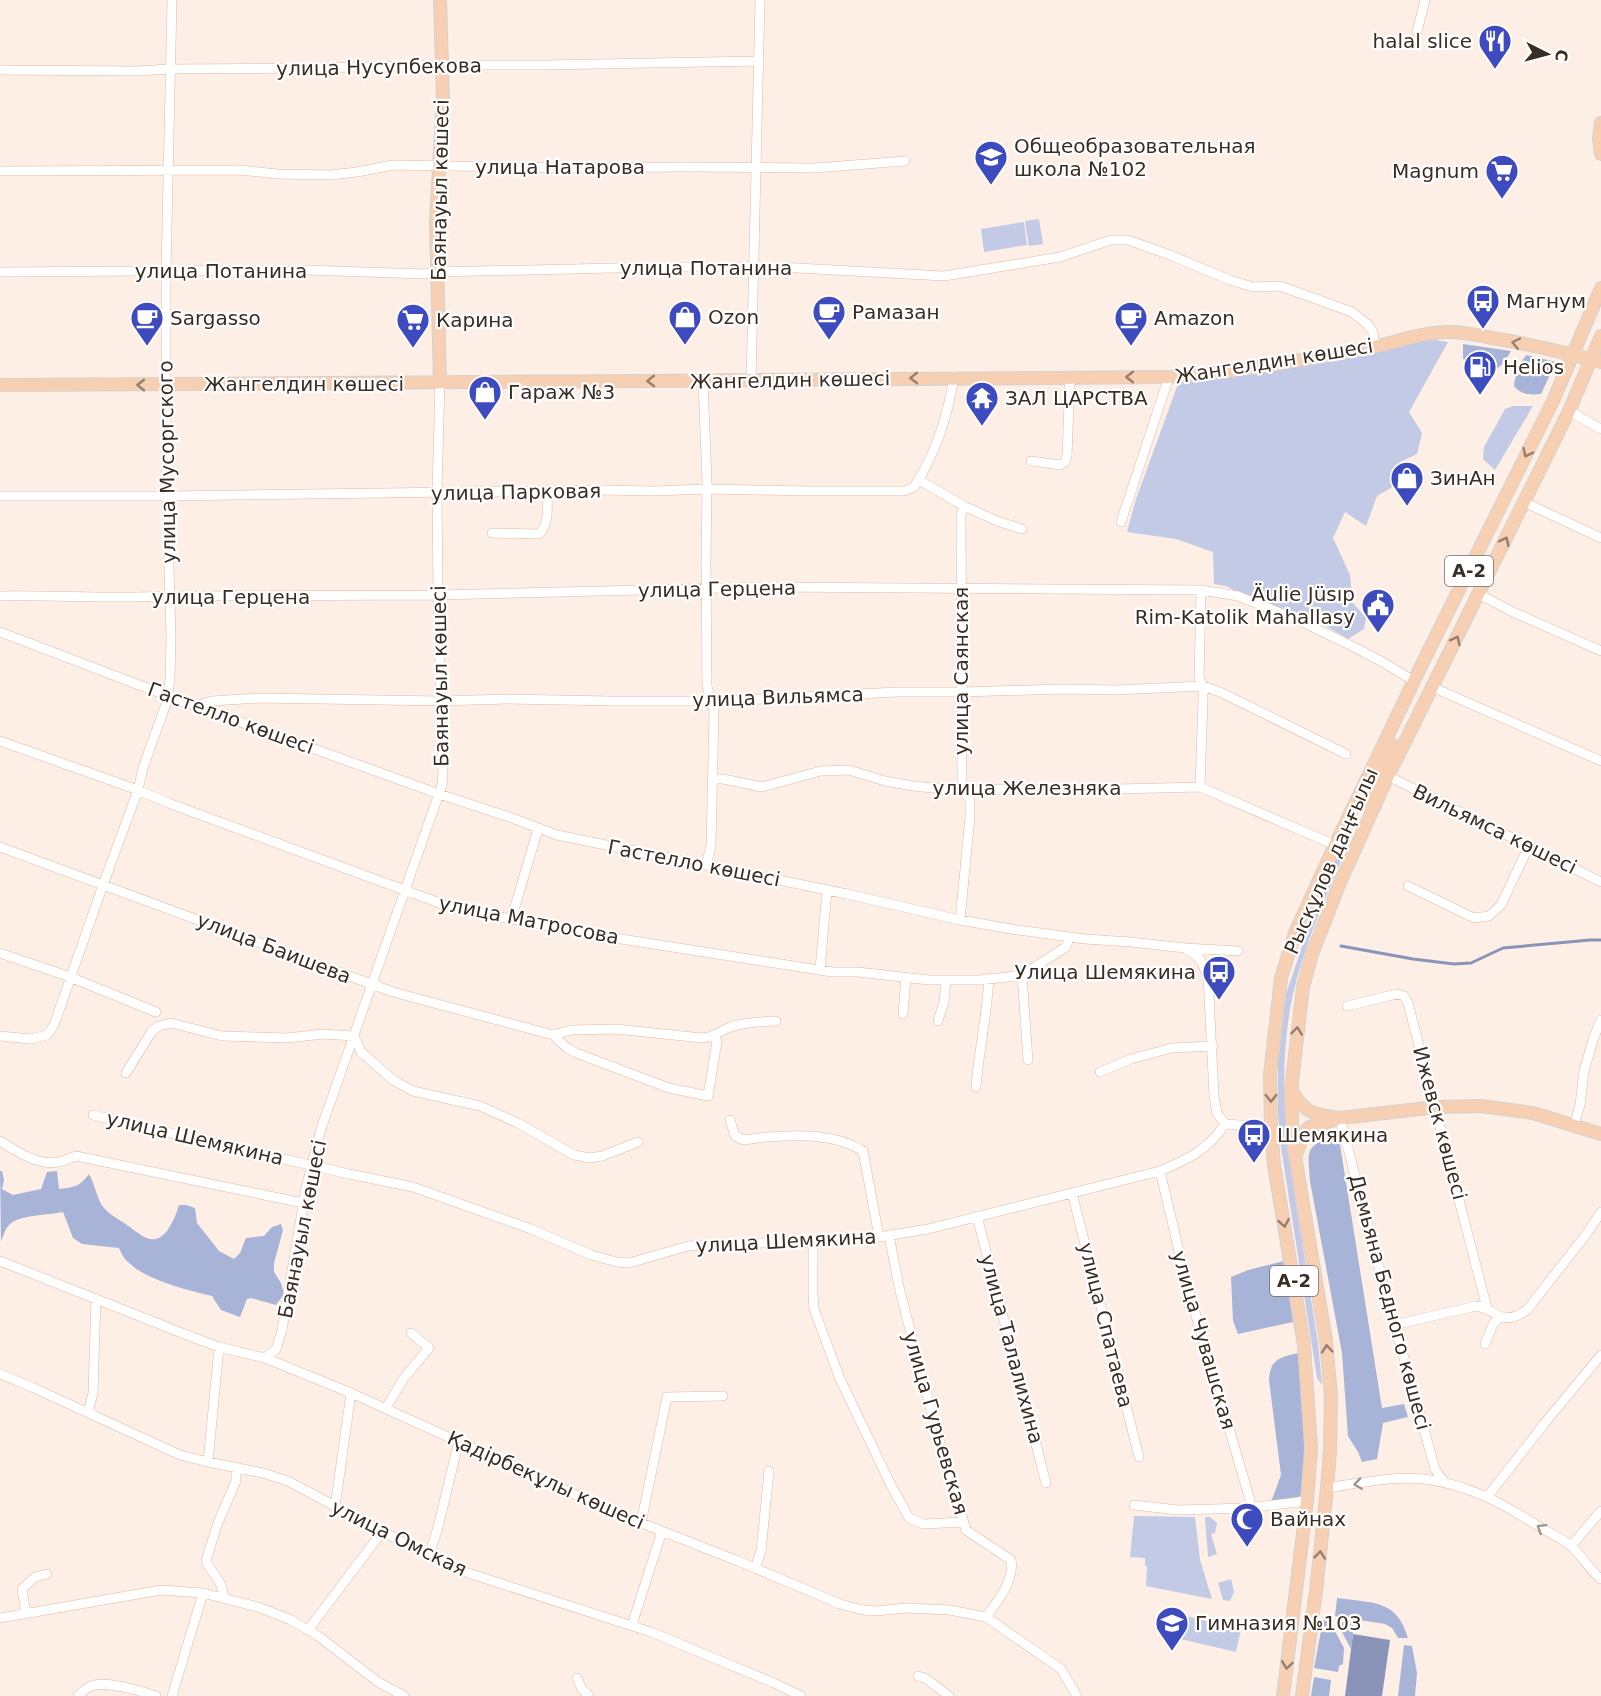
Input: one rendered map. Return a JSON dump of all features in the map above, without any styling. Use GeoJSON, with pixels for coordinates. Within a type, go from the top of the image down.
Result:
{"type":"FeatureCollection","features":[{"type":"Feature","properties":{"kind":"main road","name":"Баянауыл көшесі"},"geometry":{"type":"LineString","coordinates":[[440,0],[442,65],[436,223],[440,382]]}},
{"type":"Feature","properties":{"kind":"main road"},"geometry":{"type":"LineString","coordinates":[[1601,125],[1599,140],[1601,154]]}},
{"type":"Feature","properties":{"kind":"main road","name":"Рысқұлов даңғылы"},"geometry":{"type":"LineString","coordinates":[[1283,1696],[1307,1501],[1311,1448],[1304,1345],[1274,1165],[1271,1127],[1270,1075],[1281,978],[1295,933],[1335,845],[1553,401],[1601,288]]}},
{"type":"Feature","properties":{"kind":"main road","name":"Жангелдин көшесі"},"geometry":{"type":"LineString","coordinates":[[0,385],[1169,377],[1242,369],[1449,332],[1471,334],[1596,361]]}},
{"type":"Feature","properties":{"kind":"main road","name":"Рысқұлов даңғылы"},"geometry":{"type":"LineString","coordinates":[[1302,1696],[1327,1488],[1331,1396],[1322,1311],[1295,1156],[1292,1124],[1291,1090],[1303,987],[1312,954],[1339,885],[1388,776],[1596,361],[1601,336]]}},
{"type":"Feature","properties":{"kind":"main road"},"geometry":{"type":"LineString","coordinates":[[1479,594],[1470,582],[1500,518],[1498,513]]}},
{"type":"Feature","properties":{"kind":"main road"},"geometry":{"type":"LineString","coordinates":[[1419,713],[1411,707],[1442,642],[1437,634]]}},
{"type":"Feature","properties":{"kind":"main road"},"geometry":{"type":"LineString","coordinates":[[1375,806],[1368,800],[1368,797],[1391,747],[1391,744],[1385,741]]}},
{"type":"Feature","properties":{"kind":"main road"},"geometry":{"type":"LineString","coordinates":[[1291,1090],[1307,1110],[1316,1115],[1340,1118]]}},
{"type":"Feature","properties":{"kind":"main road"},"geometry":{"type":"LineString","coordinates":[[1295,1156],[1303,1134],[1310,1127],[1340,1118],[1436,1107],[1492,1108],[1533,1113],[1601,1134]]}},
{"type":"Feature","properties":{"kind":"main road"},"geometry":{"type":"LineString","coordinates":[[1308,1398],[1331,1396]]}},
{"type":"Feature","properties":{"kind":"main road"},"geometry":{"type":"LineString","coordinates":[[1297,1587],[1316,1591]]}},
{"type":"Feature","properties":{"kind":"street","name":"улица Мусоргского"},"geometry":{"type":"LineString","coordinates":[[0,1036],[30,1039],[47,1035],[54,1025],[138,790],[143,768],[168,696],[171,637],[166,462],[166,272],[172,0]]}},
{"type":"Feature","properties":{"kind":"street"},"geometry":{"type":"LineString","coordinates":[[751,381],[760,0]]}},
{"type":"Feature","properties":{"kind":"street"},"geometry":{"type":"LineString","coordinates":[[1417,32],[1425,0]]}},
{"type":"Feature","properties":{"kind":"street","name":"улица Нусупбекова"},"geometry":{"type":"LineString","coordinates":[[0,70],[315,69],[759,61]]}},
{"type":"Feature","properties":{"kind":"street","name":"улица Натарова"},"geometry":{"type":"LineString","coordinates":[[0,171],[168,169],[331,175],[393,165],[815,168],[905,161]]}},
{"type":"Feature","properties":{"kind":"street","name":"улица Потанина"},"geometry":{"type":"LineString","coordinates":[[0,272],[306,270],[424,274],[753,267],[836,269],[944,276],[1060,257],[1111,240],[1128,240],[1230,280],[1253,287],[1280,286],[1352,312],[1373,332],[1375,346]]}},
{"type":"Feature","properties":{"kind":"street"},"geometry":{"type":"LineString","coordinates":[[954,377],[951,397],[933,450],[919,480],[964,506],[1022,529]]}},
{"type":"Feature","properties":{"kind":"street"},"geometry":{"type":"LineString","coordinates":[[1031,461],[1060,465],[1065,462],[1070,377]]}},
{"type":"Feature","properties":{"kind":"street"},"geometry":{"type":"LineString","coordinates":[[1121,522],[1169,377]]}},
{"type":"Feature","properties":{"kind":"street"},"geometry":{"type":"LineString","coordinates":[[703,381],[707,489],[707,686],[714,711],[711,846],[706,866]]}},
{"type":"Feature","properties":{"kind":"street","name":"Баянауыл көшесі"},"geometry":{"type":"LineString","coordinates":[[265,1358],[276,1348],[282,1330],[303,1203],[321,1129],[442,785],[437,493],[440,382]]}},
{"type":"Feature","properties":{"kind":"street"},"geometry":{"type":"LineString","coordinates":[[1569,411],[1601,429]]}},
{"type":"Feature","properties":{"kind":"street","name":"улица Парковая"},"geometry":{"type":"LineString","coordinates":[[0,496],[707,489],[905,491],[914,487],[919,480]]}},
{"type":"Feature","properties":{"kind":"street"},"geometry":{"type":"LineString","coordinates":[[492,533],[539,534],[543,531],[546,520],[547,491]]}},
{"type":"Feature","properties":{"kind":"street"},"geometry":{"type":"LineString","coordinates":[[1524,502],[1601,538]]}},
{"type":"Feature","properties":{"kind":"street","name":"улица Саянская"},"geometry":{"type":"LineString","coordinates":[[960,920],[970,817],[970,800],[962,791],[961,514],[964,506]]}},
{"type":"Feature","properties":{"kind":"street","name":"улица Герцена"},"geometry":{"type":"LineString","coordinates":[[0,596],[130,598],[438,595],[768,587],[1201,590],[1238,596],[1298,620],[1358,648],[1414,681]]}},
{"type":"Feature","properties":{"kind":"street"},"geometry":{"type":"LineString","coordinates":[[1200,787],[1203,686],[1199,678],[1201,590]]}},
{"type":"Feature","properties":{"kind":"street"},"geometry":{"type":"LineString","coordinates":[[1479,594],[1513,612],[1601,651]]}},
{"type":"Feature","properties":{"kind":"street","name":"Гастелло көшесі"},"geometry":{"type":"LineString","coordinates":[[0,632],[168,696],[557,835],[827,890],[960,920],[1069,938],[1238,951]]}},
{"type":"Feature","properties":{"kind":"street","name":"улица Вильямса"},"geometry":{"type":"LineString","coordinates":[[196,706],[211,701],[259,698],[711,701],[897,692],[1116,690],[1203,686],[1346,754]]}},
{"type":"Feature","properties":{"kind":"street"},"geometry":{"type":"LineString","coordinates":[[1432,687],[1601,761]]}},
{"type":"Feature","properties":{"kind":"street","name":"улица Матросова"},"geometry":{"type":"LineString","coordinates":[[0,741],[453,908],[511,920],[832,972],[858,972],[946,980],[979,980],[1022,975],[1066,946],[1069,938]]}},
{"type":"Feature","properties":{"kind":"street","name":"улица Железняка"},"geometry":{"type":"LineString","coordinates":[[712,779],[762,787],[821,771],[849,770],[885,781],[962,791],[1200,787],[1335,845]]}},
{"type":"Feature","properties":{"kind":"street","name":"Вильямса көшесі"},"geometry":{"type":"LineString","coordinates":[[1388,776],[1601,882]]}},
{"type":"Feature","properties":{"kind":"street"},"geometry":{"type":"LineString","coordinates":[[511,920],[538,829]]}},
{"type":"Feature","properties":{"kind":"street"},"geometry":{"type":"LineString","coordinates":[[1408,886],[1474,918],[1489,916],[1501,905],[1529,846]]}},
{"type":"Feature","properties":{"kind":"street","name":"улица Баишева"},"geometry":{"type":"LineString","coordinates":[[0,847],[372,985],[553,1035],[576,1053],[669,1088],[708,1096],[717,1041],[713,1037]]}},
{"type":"Feature","properties":{"kind":"street"},"geometry":{"type":"LineString","coordinates":[[820,970],[827,890]]}},
{"type":"Feature","properties":{"kind":"street"},"geometry":{"type":"LineString","coordinates":[[1185,948],[1200,959],[1208,976],[1214,1096],[1217,1113],[1225,1124],[1271,1127]]}},
{"type":"Feature","properties":{"kind":"street"},"geometry":{"type":"LineString","coordinates":[[0,953],[70,977],[156,1012]]}},
{"type":"Feature","properties":{"kind":"street"},"geometry":{"type":"LineString","coordinates":[[1022,975],[1028,1060]]}},
{"type":"Feature","properties":{"kind":"street"},"geometry":{"type":"LineString","coordinates":[[903,1014],[906,977]]}},
{"type":"Feature","properties":{"kind":"street"},"geometry":{"type":"LineString","coordinates":[[976,1087],[989,978]]}},
{"type":"Feature","properties":{"kind":"street"},"geometry":{"type":"LineString","coordinates":[[938,1021],[944,1002],[946,980]]}},
{"type":"Feature","properties":{"kind":"street","name":"Ижевск көшесі"},"geometry":{"type":"LineString","coordinates":[[1347,1006],[1397,994],[1404,996],[1408,1003],[1487,1308]]}},
{"type":"Feature","properties":{"kind":"street"},"geometry":{"type":"LineString","coordinates":[[1574,1125],[1580,1105],[1584,1071],[1601,1020]]}},
{"type":"Feature","properties":{"kind":"street","name":"улица Баишева"},"geometry":{"type":"LineString","coordinates":[[553,1035],[571,1030],[616,1029],[702,1038],[713,1037],[727,1029],[749,1022],[776,1021]]}},
{"type":"Feature","properties":{"kind":"street"},"geometry":{"type":"LineString","coordinates":[[126,1073],[152,1031],[159,1026],[171,1023],[222,1036],[287,1038],[323,1034],[354,1036],[361,1052],[393,1080],[413,1091],[480,1106],[574,1155],[590,1158],[602,1156],[638,1142]]}},
{"type":"Feature","properties":{"kind":"street"},"geometry":{"type":"LineString","coordinates":[[1100,1072],[1131,1059],[1172,1048],[1213,1046]]}},
{"type":"Feature","properties":{"kind":"street","name":"улица Шемякина"},"geometry":{"type":"LineString","coordinates":[[93,1115],[413,1187],[531,1229],[591,1255],[629,1263],[688,1246],[813,1243],[928,1229],[1160,1171],[1202,1150],[1217,1137],[1225,1124]]}},
{"type":"Feature","properties":{"kind":"street","name":"Демьяна Бедного көшесі"},"geometry":{"type":"LineString","coordinates":[[1340,1118],[1394,1325],[1435,1469],[1445,1483]]}},
{"type":"Feature","properties":{"kind":"street","name":"улица Гурьевская"},"geometry":{"type":"LineString","coordinates":[[730,1120],[735,1136],[744,1140],[797,1136],[828,1137],[853,1144],[862,1151],[935,1426],[966,1530],[1011,1560],[1012,1565],[1007,1583],[986,1617]]}},
{"type":"Feature","properties":{"kind":"street"},"geometry":{"type":"LineString","coordinates":[[0,1141],[19,1153],[46,1163],[58,1162],[76,1155],[303,1203]]}},
{"type":"Feature","properties":{"kind":"street","name":"улица Чувашская"},"geometry":{"type":"LineString","coordinates":[[1160,1171],[1187,1285],[1250,1500],[1250,1508]]}},
{"type":"Feature","properties":{"kind":"street","name":"улица Спатаева"},"geometry":{"type":"LineString","coordinates":[[1072,1193],[1139,1457]]}},
{"type":"Feature","properties":{"kind":"street"},"geometry":{"type":"LineString","coordinates":[[1394,1325],[1476,1305],[1487,1308],[1500,1317],[1511,1318],[1520,1315],[1527,1310],[1601,1212]]}},
{"type":"Feature","properties":{"kind":"street","name":"улица Талалихина"},"geometry":{"type":"LineString","coordinates":[[977,1216],[1046,1483]]}},
{"type":"Feature","properties":{"kind":"street"},"geometry":{"type":"LineString","coordinates":[[813,1243],[814,1309],[840,1379],[894,1492],[909,1518],[923,1524],[964,1522]]}},
{"type":"Feature","properties":{"kind":"street","name":"Қадірбекұлы көшесі"},"geometry":{"type":"LineString","coordinates":[[0,1261],[219,1347],[265,1358],[351,1393],[641,1523],[840,1604],[876,1612],[906,1608],[950,1610],[986,1617],[1061,1669],[1077,1696]]}},
{"type":"Feature","properties":{"kind":"street"},"geometry":{"type":"LineString","coordinates":[[88,1413],[93,1393],[96,1298]]}},
{"type":"Feature","properties":{"kind":"street"},"geometry":{"type":"LineString","coordinates":[[1485,1344],[1493,1324],[1500,1317]]}},
{"type":"Feature","properties":{"kind":"street"},"geometry":{"type":"LineString","coordinates":[[386,1408],[404,1378],[429,1348],[411,1333]]}},
{"type":"Feature","properties":{"kind":"street"},"geometry":{"type":"LineString","coordinates":[[208,1462],[219,1347]]}},
{"type":"Feature","properties":{"kind":"street"},"geometry":{"type":"LineString","coordinates":[[1488,1496],[1601,1355]]}},
{"type":"Feature","properties":{"kind":"street","name":"улица Омская"},"geometry":{"type":"LineString","coordinates":[[0,1374],[180,1455],[263,1473],[288,1481],[382,1532],[468,1573],[632,1625],[801,1696]]}},
{"type":"Feature","properties":{"kind":"street"},"geometry":{"type":"LineString","coordinates":[[335,1507],[351,1393]]}},
{"type":"Feature","properties":{"kind":"street"},"geometry":{"type":"LineString","coordinates":[[641,1523],[667,1397],[723,1396]]}},
{"type":"Feature","properties":{"kind":"street"},"geometry":{"type":"LineString","coordinates":[[429,1555],[459,1441]]}},
{"type":"Feature","properties":{"kind":"street"},"geometry":{"type":"LineString","coordinates":[[223,1598],[221,1583],[206,1561],[217,1525],[236,1481],[237,1467]]}},
{"type":"Feature","properties":{"kind":"street"},"geometry":{"type":"LineString","coordinates":[[755,1568],[761,1551],[769,1471]]}},
{"type":"Feature","properties":{"kind":"street"},"geometry":{"type":"LineString","coordinates":[[1327,1488],[1401,1479],[1422,1479],[1445,1483],[1488,1496],[1571,1546],[1601,1579]]}},
{"type":"Feature","properties":{"kind":"street"},"geometry":{"type":"LineString","coordinates":[[1134,1505],[1178,1510],[1250,1508],[1307,1501]]}},
{"type":"Feature","properties":{"kind":"street"},"geometry":{"type":"LineString","coordinates":[[1571,1546],[1601,1511]]}},
{"type":"Feature","properties":{"kind":"street"},"geometry":{"type":"LineString","coordinates":[[308,1630],[382,1532]]}},
{"type":"Feature","properties":{"kind":"street"},"geometry":{"type":"LineString","coordinates":[[632,1625],[662,1532]]}},
{"type":"Feature","properties":{"kind":"street"},"geometry":{"type":"LineString","coordinates":[[26,1614],[22,1589],[35,1577],[47,1574]]}},
{"type":"Feature","properties":{"kind":"street"},"geometry":{"type":"LineString","coordinates":[[0,1618],[161,1590],[203,1593],[258,1607],[289,1619],[308,1630],[378,1682],[404,1696]]}},
{"type":"Feature","properties":{"kind":"street"},"geometry":{"type":"LineString","coordinates":[[172,1696],[203,1593]]}},
{"type":"Feature","properties":{"kind":"street"},"geometry":{"type":"LineString","coordinates":[[918,1676],[926,1678],[949,1696]]}},
{"type":"Feature","properties":{"kind":"street"},"geometry":{"type":"LineString","coordinates":[[577,1678],[582,1689],[589,1696]]}},
{"type":"Feature","properties":{"kind":"street"},"geometry":{"type":"LineString","coordinates":[[78,1696],[97,1684],[121,1687],[156,1696]]}},
{"type":"Feature","properties":{"kind":"shaded area"},"geometry":{"type":"Polygon","coordinates":[[[1039,219],[1043,244],[1029,246],[1025,221],[1039,219]]]}},
{"type":"Feature","properties":{"kind":"shaded area"},"geometry":{"type":"Polygon","coordinates":[[[1024,222],[1027,245],[984,252],[981,229],[1024,222]]]}},
{"type":"Feature","properties":{"kind":"shaded area"},"geometry":{"type":"Polygon","coordinates":[[[1428,339],[1448,342],[1409,412],[1422,433],[1417,454],[1400,462],[1399,483],[1377,496],[1366,526],[1345,512],[1333,538],[1350,575],[1353,603],[1366,618],[1364,629],[1348,639],[1312,618],[1279,610],[1261,599],[1246,597],[1226,586],[1214,584],[1213,552],[1176,539],[1127,532],[1136,499],[1178,384],[1428,339]]]}},
{"type":"Feature","properties":{"kind":"shaded area"},"geometry":{"type":"Polygon","coordinates":[[[1463,344],[1511,351],[1498,368],[1482,371],[1466,366],[1463,358],[1463,344]]]}},
{"type":"Feature","properties":{"kind":"shaded area"},"geometry":{"type":"Polygon","coordinates":[[[1526,355],[1556,362],[1541,394],[1526,394],[1514,386],[1521,362],[1526,355]]]}},
{"type":"Feature","properties":{"kind":"shaded area"},"geometry":{"type":"Polygon","coordinates":[[[1513,406],[1533,406],[1495,470],[1483,459],[1484,447],[1505,409],[1513,406]]]}},
{"type":"Feature","properties":{"kind":"shaded area"},"geometry":{"type":"Polygon","coordinates":[[[1339,851],[1343,856],[1309,942],[1293,994],[1284,1070],[1287,1146],[1318,1343],[1322,1385],[1317,1378],[1281,1147],[1278,1113],[1278,1052],[1286,994],[1312,917],[1339,851]]]}},
{"type":"Feature","properties":{"kind":"shaded area"},"geometry":{"type":"Polygon","coordinates":[[[1338,1132],[1382,1408],[1404,1404],[1408,1417],[1383,1423],[1377,1459],[1362,1462],[1348,1436],[1342,1353],[1309,1169],[1309,1154],[1314,1145],[1338,1132]]]}},
{"type":"Feature","properties":{"kind":"shaded area"},"geometry":{"type":"Polygon","coordinates":[[[0,1171],[2,1171],[4,1180],[2,1189],[13,1195],[41,1189],[47,1172],[57,1171],[59,1189],[76,1186],[89,1174],[106,1211],[142,1236],[152,1239],[157,1239],[167,1231],[179,1205],[195,1208],[197,1223],[219,1251],[234,1259],[240,1253],[246,1238],[264,1236],[272,1227],[281,1224],[283,1230],[274,1263],[274,1272],[281,1283],[284,1294],[276,1305],[247,1299],[240,1317],[221,1310],[212,1296],[155,1279],[134,1267],[126,1260],[119,1248],[82,1244],[73,1238],[63,1212],[15,1221],[7,1228],[1,1242],[0,1171]]]}},
{"type":"Feature","properties":{"kind":"shaded area"},"geometry":{"type":"Polygon","coordinates":[[[1284,1261],[1293,1322],[1238,1334],[1233,1321],[1231,1277],[1284,1261]]]}},
{"type":"Feature","properties":{"kind":"shaded area"},"geometry":{"type":"Polygon","coordinates":[[[1299,1353],[1306,1443],[1302,1496],[1271,1502],[1281,1475],[1269,1380],[1271,1367],[1277,1360],[1299,1353]]]}},
{"type":"Feature","properties":{"kind":"shaded area"},"geometry":{"type":"Polygon","coordinates":[[[1134,1516],[1195,1517],[1200,1560],[1212,1599],[1146,1586],[1145,1558],[1130,1557],[1134,1516]]]}},
{"type":"Feature","properties":{"kind":"shaded area"},"geometry":{"type":"Polygon","coordinates":[[[1205,1517],[1210,1517],[1217,1523],[1215,1533],[1211,1534],[1217,1554],[1208,1557],[1205,1517]]]}},
{"type":"Feature","properties":{"kind":"shaded area"},"geometry":{"type":"Polygon","coordinates":[[[1231,1579],[1234,1592],[1230,1601],[1223,1600],[1218,1583],[1231,1579]]]}},
{"type":"Feature","properties":{"kind":"shaded area"},"geometry":{"type":"Polygon","coordinates":[[[1337,1598],[1382,1605],[1397,1616],[1408,1638],[1398,1638],[1392,1628],[1385,1624],[1335,1616],[1337,1598]]]}},
{"type":"Feature","properties":{"kind":"shaded area"},"geometry":{"type":"Polygon","coordinates":[[[1181,1615],[1241,1629],[1236,1652],[1176,1638],[1181,1615]]]}},
{"type":"Feature","properties":{"kind":"shaded area"},"geometry":{"type":"Polygon","coordinates":[[[1323,1620],[1330,1622],[1344,1648],[1343,1664],[1339,1666],[1338,1672],[1314,1668],[1323,1620]]]}},
{"type":"Feature","properties":{"kind":"shaded area"},"geometry":{"type":"Polygon","coordinates":[[[1336,1621],[1354,1624],[1351,1649],[1336,1621]]]}},
{"type":"Feature","properties":{"kind":"shaded area"},"geometry":{"type":"Polygon","coordinates":[[[1353,1634],[1390,1640],[1382,1696],[1345,1696],[1353,1634]]]}},
{"type":"Feature","properties":{"kind":"shaded area"},"geometry":{"type":"Polygon","coordinates":[[[1404,1645],[1412,1646],[1417,1673],[1415,1696],[1398,1696],[1404,1645]]]}},
{"type":"Feature","properties":{"kind":"shaded area"},"geometry":{"type":"Polygon","coordinates":[[[1314,1677],[1331,1680],[1329,1696],[1311,1696],[1314,1677]]]}},
{"type":"Feature","properties":{"kind":"waterway"},"geometry":{"type":"LineString","coordinates":[[1341,946],[1454,964],[1471,963],[1503,948],[1601,940]]}},
{"type":"Feature","properties":{"kind":"place","name":"halal slice"},"geometry":{"type":"Point","coordinates":[1495,70]}},
{"type":"Feature","properties":{"kind":"place","name":"Общеобразовательная школа №102"},"geometry":{"type":"Point","coordinates":[991,186]}},
{"type":"Feature","properties":{"kind":"place","name":"Magnum"},"geometry":{"type":"Point","coordinates":[1502,200]}},
{"type":"Feature","properties":{"kind":"place","name":"Магнум"},"geometry":{"type":"Point","coordinates":[1483,330]}},
{"type":"Feature","properties":{"kind":"place","name":"Рамазан"},"geometry":{"type":"Point","coordinates":[829,341]}},
{"type":"Feature","properties":{"kind":"place","name":"Ozon"},"geometry":{"type":"Point","coordinates":[685,346]}},
{"type":"Feature","properties":{"kind":"place","name":"Sargasso"},"geometry":{"type":"Point","coordinates":[147,347]}},
{"type":"Feature","properties":{"kind":"place","name":"Amazon"},"geometry":{"type":"Point","coordinates":[1131,347]}},
{"type":"Feature","properties":{"kind":"place","name":"Карина"},"geometry":{"type":"Point","coordinates":[413,349]}},
{"type":"Feature","properties":{"kind":"place","name":"Helios"},"geometry":{"type":"Point","coordinates":[1480,396]}},
{"type":"Feature","properties":{"kind":"place","name":"Гараж №3"},"geometry":{"type":"Point","coordinates":[485,421]}},
{"type":"Feature","properties":{"kind":"place","name":"ЗАЛ ЦАРСТВА"},"geometry":{"type":"Point","coordinates":[982,427]}},
{"type":"Feature","properties":{"kind":"place","name":"ЗинАн"},"geometry":{"type":"Point","coordinates":[1407,507]}},
{"type":"Feature","properties":{"kind":"place","name":"Äulie Jüsıp Rim-Katolik Mahallasy"},"geometry":{"type":"Point","coordinates":[1378,634]}},
{"type":"Feature","properties":{"kind":"place","name":"Улица Шемякина"},"geometry":{"type":"Point","coordinates":[1219,1001]}},
{"type":"Feature","properties":{"kind":"place","name":"Шемякина"},"geometry":{"type":"Point","coordinates":[1254,1164]}},
{"type":"Feature","properties":{"kind":"place","name":"Вайнах"},"geometry":{"type":"Point","coordinates":[1247,1548]}},
{"type":"Feature","properties":{"kind":"place","name":"Гимназия №103"},"geometry":{"type":"Point","coordinates":[1172,1652]}}]}
